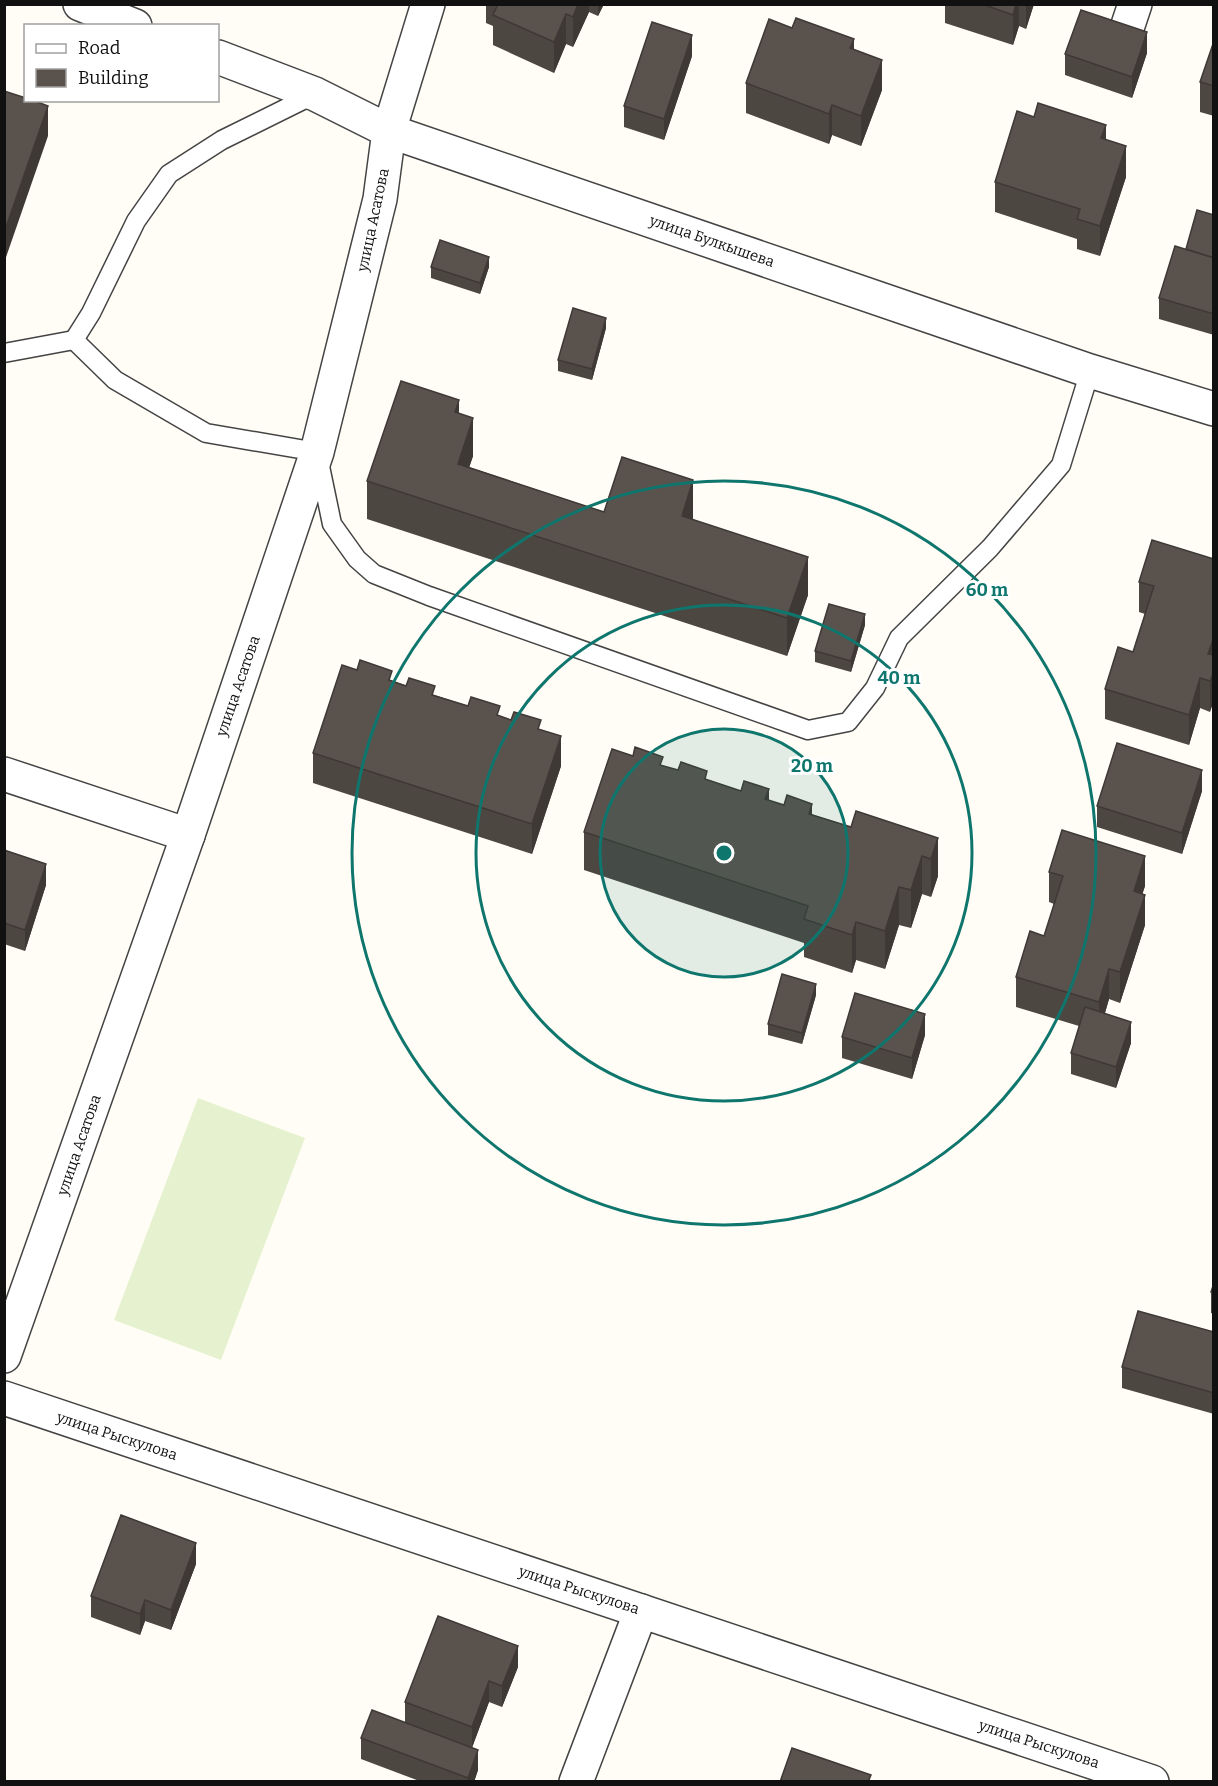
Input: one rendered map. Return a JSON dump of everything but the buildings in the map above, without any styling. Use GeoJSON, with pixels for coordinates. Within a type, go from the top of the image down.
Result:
{"type":"FeatureCollection","features":[{"type":"Feature","properties":{"kind":"street"},"geometry":{"type":"LineString","coordinates":[[80,4],[130,24]]}},
{"type":"Feature","properties":{"kind":"street","name":"улица Асатова"},"geometry":{"type":"LineString","coordinates":[[4,1356],[188,835],[317,452],[380,199],[389,130],[428,4]]}},
{"type":"Feature","properties":{"kind":"street","name":"улица Булкышева"},"geometry":{"type":"LineString","coordinates":[[219,57],[315,94],[389,130],[1090,371],[1214,409]]}},
{"type":"Feature","properties":{"kind":"street"},"geometry":{"type":"LineString","coordinates":[[4,774],[188,835]]}},
{"type":"Feature","properties":{"kind":"street","name":"улица Рыскулова"},"geometry":{"type":"LineString","coordinates":[[4,1398],[1152,1782]]}},
{"type":"Feature","properties":{"kind":"street"},"geometry":{"type":"LineString","coordinates":[[576,1782],[641,1611]]}},
{"type":"Feature","properties":{"kind":"lane"},"geometry":{"type":"LineString","coordinates":[[4,353],[74,340],[92,313],[136,221],[170,174],[222,140],[315,94]]}},
{"type":"Feature","properties":{"kind":"lane"},"geometry":{"type":"LineString","coordinates":[[74,340],[115,380],[206,433],[317,452],[332,524],[357,559],[375,574],[451,604],[808,730],[848,722],[874,688],[899,638],[990,548],[1062,465],[1090,371]]}},
{"type":"Feature","properties":{"kind":"green space"},"geometry":{"type":"Polygon","coordinates":[[[198,1098],[305,1138],[221,1360],[114,1320],[198,1098]]]}}]}
